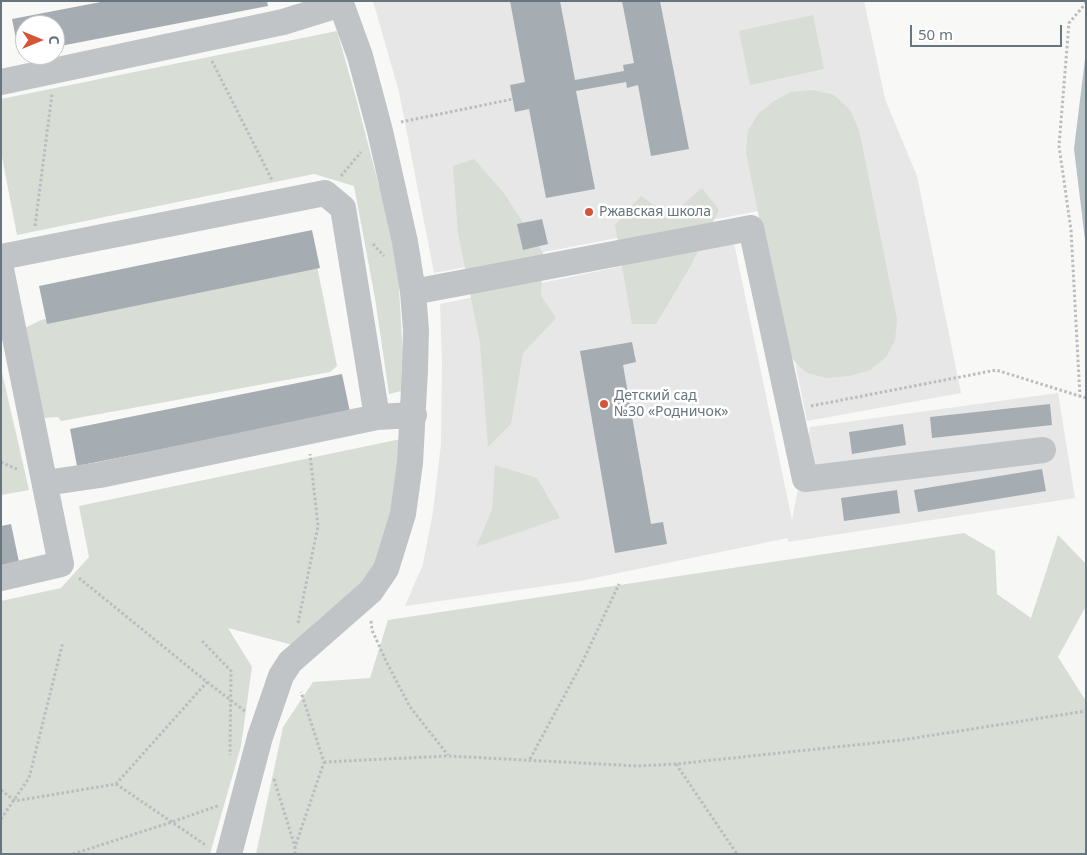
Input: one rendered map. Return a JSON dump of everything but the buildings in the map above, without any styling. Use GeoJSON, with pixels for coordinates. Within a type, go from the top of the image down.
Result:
{"type":"FeatureCollection","features":[{"type":"Feature","properties":{"kind":"street"},"geometry":{"type":"LineString","coordinates":[[1,82],[283,22],[341,3],[360,56],[380,131],[413,292],[416,330],[414,415],[403,514],[386,569],[371,591],[290,662],[281,676],[220,851]]}},
{"type":"Feature","properties":{"kind":"street"},"geometry":{"type":"LineString","coordinates":[[1,257],[326,193],[343,208],[377,417]]}},
{"type":"Feature","properties":{"kind":"street"},"geometry":{"type":"LineString","coordinates":[[413,292],[751,228],[806,479],[1043,450]]}},
{"type":"Feature","properties":{"kind":"street"},"geometry":{"type":"LineString","coordinates":[[1,578],[61,564],[3,283]]}},
{"type":"Feature","properties":{"kind":"street"},"geometry":{"type":"LineString","coordinates":[[45,483],[100,475],[377,417],[414,415]]}},
{"type":"Feature","properties":{"kind":"path"},"geometry":{"type":"LineString","coordinates":[[1080,397],[1071,230],[1059,146],[1069,24],[1086,4]]}},
{"type":"Feature","properties":{"kind":"path"},"geometry":{"type":"LineString","coordinates":[[202,40],[283,202]]}},
{"type":"Feature","properties":{"kind":"path"},"geometry":{"type":"LineString","coordinates":[[34,231],[55,71]]}},
{"type":"Feature","properties":{"kind":"path"},"geometry":{"type":"LineString","coordinates":[[326,193],[380,131],[404,121],[513,99]]}},
{"type":"Feature","properties":{"kind":"path"},"geometry":{"type":"LineString","coordinates":[[368,238],[387,261]]}},
{"type":"Feature","properties":{"kind":"path"},"geometry":{"type":"LineString","coordinates":[[791,410],[996,370],[1086,398]]}},
{"type":"Feature","properties":{"kind":"path"},"geometry":{"type":"LineString","coordinates":[[295,847],[324,762],[290,662],[318,526],[308,431]]}},
{"type":"Feature","properties":{"kind":"path"},"geometry":{"type":"LineString","coordinates":[[61,564],[259,722],[260,738]]}},
{"type":"Feature","properties":{"kind":"path"},"geometry":{"type":"LineString","coordinates":[[530,760],[582,663],[619,584]]}},
{"type":"Feature","properties":{"kind":"path"},"geometry":{"type":"LineString","coordinates":[[371,591],[372,630],[386,661],[410,707],[448,756]]}},
{"type":"Feature","properties":{"kind":"path"},"geometry":{"type":"LineString","coordinates":[[202,641],[231,670],[230,756]]}},
{"type":"Feature","properties":{"kind":"path"},"geometry":{"type":"LineString","coordinates":[[1,819],[29,778],[63,642]]}},
{"type":"Feature","properties":{"kind":"path"},"geometry":{"type":"LineString","coordinates":[[1,790],[15,801],[116,784],[207,682]]}},
{"type":"Feature","properties":{"kind":"path"},"geometry":{"type":"LineString","coordinates":[[324,762],[448,756],[638,766],[676,764],[902,740],[1086,711]]}},
{"type":"Feature","properties":{"kind":"path"},"geometry":{"type":"LineString","coordinates":[[676,764],[737,854]]}},
{"type":"Feature","properties":{"kind":"path"},"geometry":{"type":"LineString","coordinates":[[272,774],[295,847],[295,854]]}},
{"type":"Feature","properties":{"kind":"path"},"geometry":{"type":"LineString","coordinates":[[116,784],[172,822],[220,851]]}},
{"type":"Feature","properties":{"kind":"path"},"geometry":{"type":"LineString","coordinates":[[73,854],[221,804]]}},
{"type":"Feature","properties":{"kind":"shaded area","name":"Ржавская школа"},"geometry":{"type":"Polygon","coordinates":[[[372,1],[864,1],[885,99],[917,176],[961,393],[807,421],[764,210],[434,273],[399,92],[372,1]]]}},
{"type":"Feature","properties":{"kind":"shaded area"},"geometry":{"type":"Polygon","coordinates":[[[813,15],[824,69],[750,85],[739,31],[813,15]]]}},
{"type":"Feature","properties":{"kind":"shaded area"},"geometry":{"type":"Polygon","coordinates":[[[337,31],[397,255],[405,390],[389,394],[375,298],[354,186],[314,174],[17,235],[1,152],[1,99],[337,31]]]}},
{"type":"Feature","properties":{"kind":"shaded area"},"geometry":{"type":"Polygon","coordinates":[[[1086,51],[1086,248],[1074,149],[1086,51]]]}},
{"type":"Feature","properties":{"kind":"shaded area"},"geometry":{"type":"Polygon","coordinates":[[[813,90],[834,95],[850,110],[859,130],[897,319],[895,340],[886,357],[870,370],[849,376],[827,378],[807,373],[793,360],[784,342],[746,152],[748,131],[758,114],[774,101],[791,92],[813,90]]]}},
{"type":"Feature","properties":{"kind":"shaded area"},"geometry":{"type":"Polygon","coordinates":[[[474,159],[503,192],[543,253],[541,296],[556,318],[523,353],[511,424],[488,447],[480,343],[458,233],[453,166],[474,159]]]}},
{"type":"Feature","properties":{"kind":"shaded area"},"geometry":{"type":"Polygon","coordinates":[[[702,188],[719,210],[690,267],[656,324],[632,324],[615,225],[641,196],[670,216],[702,188]]]}},
{"type":"Feature","properties":{"kind":"shaded area","name":"Детский сад №30 «Родничок»"},"geometry":{"type":"Polygon","coordinates":[[[734,243],[792,520],[810,427],[1058,393],[1075,498],[788,542],[788,538],[580,581],[405,606],[423,564],[433,512],[441,444],[442,363],[440,304],[734,243]]]}},
{"type":"Feature","properties":{"kind":"shaded area"},"geometry":{"type":"Polygon","coordinates":[[[317,266],[337,366],[330,372],[61,421],[58,417],[43,418],[23,329],[41,320],[317,266]]]}},
{"type":"Feature","properties":{"kind":"shaded area"},"geometry":{"type":"Polygon","coordinates":[[[1,368],[29,490],[1,495],[1,368]]]}},
{"type":"Feature","properties":{"kind":"shaded area"},"geometry":{"type":"Polygon","coordinates":[[[401,439],[393,510],[375,565],[357,590],[318,620],[293,645],[228,628],[252,667],[241,746],[210,854],[1,854],[1,601],[61,588],[89,557],[79,506],[401,439]]]}},
{"type":"Feature","properties":{"kind":"shaded area"},"geometry":{"type":"Polygon","coordinates":[[[495,465],[537,478],[560,518],[476,547],[492,510],[495,465]]]}},
{"type":"Feature","properties":{"kind":"shaded area"},"geometry":{"type":"Polygon","coordinates":[[[964,533],[995,551],[997,594],[1031,618],[1058,535],[1086,564],[1086,606],[1058,657],[1086,701],[1086,854],[256,854],[283,727],[313,682],[370,678],[388,620],[964,533]]]}},
{"type":"Feature","properties":{"kind":"place","name":"Ржавская школа"},"geometry":{"type":"Point","coordinates":[589,212]}},
{"type":"Feature","properties":{"kind":"place","name":"Детский сад №30 «Родничок»"},"geometry":{"type":"Point","coordinates":[604,404]}}]}
